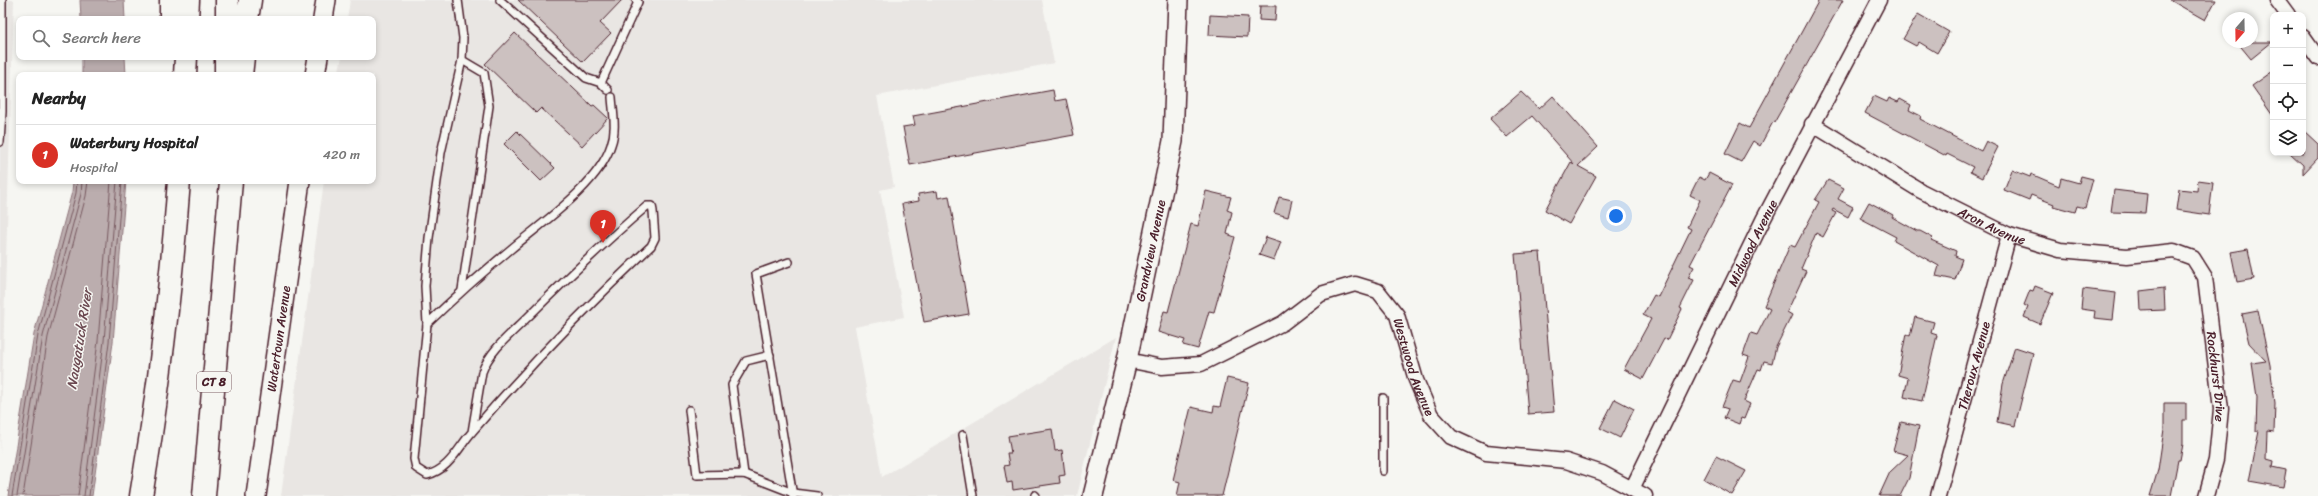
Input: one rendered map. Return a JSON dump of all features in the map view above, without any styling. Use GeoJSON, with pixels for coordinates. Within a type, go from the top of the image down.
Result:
{"type":"FeatureCollection","features":[{"type":"Feature","properties":{"kind":"highway"},"geometry":{"type":"LineString","coordinates":[[171,0],[171,16]]}},
{"type":"Feature","properties":{"kind":"highway"},"geometry":{"type":"LineString","coordinates":[[187,16],[188,0]]}},
{"type":"Feature","properties":{"kind":"highway"},"geometry":{"type":"LineString","coordinates":[[227,0],[227,16]]}},
{"type":"Feature","properties":{"kind":"highway"},"geometry":{"type":"LineString","coordinates":[[247,16],[250,0]]}},
{"type":"Feature","properties":{"kind":"highway"},"geometry":{"type":"LineString","coordinates":[[171,60],[171,72]]}},
{"type":"Feature","properties":{"kind":"highway"},"geometry":{"type":"LineString","coordinates":[[185,72],[186,60]]}},
{"type":"Feature","properties":{"kind":"highway"},"geometry":{"type":"LineString","coordinates":[[226,60],[226,72]]}},
{"type":"Feature","properties":{"kind":"highway"},"geometry":{"type":"LineString","coordinates":[[242,72],[243,60]]}},
{"type":"Feature","properties":{"kind":"highway"},"geometry":{"type":"LineString","coordinates":[[172,184],[173,269]]}},
{"type":"Feature","properties":{"kind":"highway"},"geometry":{"type":"LineString","coordinates":[[141,496],[152,433],[173,269],[179,184]]}},
{"type":"Feature","properties":{"kind":"highway","name":"CT 8"},"geometry":{"type":"LineString","coordinates":[[204,496],[223,267],[225,184]]}},
{"type":"Feature","properties":{"kind":"highway"},"geometry":{"type":"LineString","coordinates":[[223,267],[231,184]]}},
{"type":"Feature","properties":{"kind":"main road"},"geometry":{"type":"LineString","coordinates":[[323,16],[326,0]]}},
{"type":"Feature","properties":{"kind":"main road","name":"Grandview Avenue"},"geometry":{"type":"LineString","coordinates":[[1093,496],[1127,360],[1173,141],[1178,0]]}},
{"type":"Feature","properties":{"kind":"main road"},"geometry":{"type":"LineString","coordinates":[[316,72],[318,60]]}},
{"type":"Feature","properties":{"kind":"main road","name":"Watertown Avenue"},"geometry":{"type":"LineString","coordinates":[[256,496],[300,184]]}},
{"type":"Feature","properties":{"kind":"street","name":"Midwood Avenue"},"geometry":{"type":"LineString","coordinates":[[1632,488],[1763,220],[1812,124],[1879,0]]}},
{"type":"Feature","properties":{"kind":"street"},"geometry":{"type":"LineString","coordinates":[[2277,0],[2286,12]]}},
{"type":"Feature","properties":{"kind":"street"},"geometry":{"type":"LineString","coordinates":[[2306,41],[2318,58]]}},
{"type":"Feature","properties":{"kind":"street","name":"Aron Avenue"},"geometry":{"type":"LineString","coordinates":[[1812,124],[1921,191],[2009,235],[2060,250],[2127,256],[2174,251],[2193,258]]}},
{"type":"Feature","properties":{"kind":"street","name":"Theroux Avenue"},"geometry":{"type":"LineString","coordinates":[[1938,496],[2009,235]]}},
{"type":"Feature","properties":{"kind":"street","name":"Rockhurst Drive"},"geometry":{"type":"LineString","coordinates":[[2193,258],[2205,277],[2221,409],[2216,460],[2206,496]]}},
{"type":"Feature","properties":{"kind":"street","name":"Westwood Avenue"},"geometry":{"type":"LineString","coordinates":[[1127,360],[1162,367],[1201,364],[1283,323],[1321,294],[1354,284],[1378,291],[1397,315],[1416,380],[1431,415],[1450,437],[1486,453],[1566,461],[1602,473],[1645,496]]}},
{"type":"Feature","properties":{"kind":"lane"},"geometry":{"type":"LineString","coordinates":[[0,142],[2,112],[2,0]]}},
{"type":"Feature","properties":{"kind":"lane"},"geometry":{"type":"LineString","coordinates":[[458,0],[463,38],[462,60],[441,153],[429,238],[425,286],[427,324],[414,459],[416,468],[427,475],[435,473],[446,466],[472,432],[555,340],[651,246],[655,238],[652,206],[647,206],[617,231],[502,343],[484,366],[472,432]]}},
{"type":"Feature","properties":{"kind":"lane"},"geometry":{"type":"LineString","coordinates":[[427,324],[462,290],[582,188],[604,160],[615,131],[610,94],[602,83],[586,78],[500,0]]}},
{"type":"Feature","properties":{"kind":"lane"},"geometry":{"type":"LineString","coordinates":[[602,83],[638,2],[636,0]]}},
{"type":"Feature","properties":{"kind":"lane"},"geometry":{"type":"LineString","coordinates":[[462,60],[484,73],[489,106],[462,290]]}},
{"type":"Feature","properties":{"kind":"lane"},"geometry":{"type":"LineString","coordinates":[[789,262],[756,274],[793,495]]}},
{"type":"Feature","properties":{"kind":"lane"},"geometry":{"type":"LineString","coordinates":[[744,474],[732,386],[746,361],[770,354]]}},
{"type":"Feature","properties":{"kind":"lane"},"geometry":{"type":"LineString","coordinates":[[1383,398],[1383,472]]}},
{"type":"Feature","properties":{"kind":"lane"},"geometry":{"type":"LineString","coordinates":[[689,410],[697,475],[744,474],[793,495],[816,496]]}},
{"type":"Feature","properties":{"kind":"lane"},"geometry":{"type":"LineString","coordinates":[[963,434],[972,496]]}},
{"type":"Feature","properties":{"kind":"shaded area"},"geometry":{"type":"Polygon","coordinates":[[[0,0],[14,0],[0,456],[0,0]]]}},
{"type":"Feature","properties":{"kind":"shaded area"},"geometry":{"type":"Polygon","coordinates":[[[350,0],[1042,0],[1054,63],[877,96],[894,187],[880,190],[904,317],[855,327],[882,477],[1116,337],[1077,496],[281,496],[324,184],[376,184],[376,72],[339,72],[341,60],[376,60],[376,16],[347,16],[350,0]]]}},
{"type":"Feature","properties":{"kind":"water"},"geometry":{"type":"Polygon","coordinates":[[[80,0],[124,0],[125,16],[81,16],[80,0]]]}},
{"type":"Feature","properties":{"kind":"water"},"geometry":{"type":"Polygon","coordinates":[[[82,60],[125,60],[126,72],[82,72],[82,60]]]}},
{"type":"Feature","properties":{"kind":"water","name":"Naugatuck River"},"geometry":{"type":"Polygon","coordinates":[[[73,184],[126,184],[113,342],[92,496],[8,496],[34,334],[72,192],[73,184]]]}},
{"type":"Feature","properties":{"kind":"building"},"geometry":{"type":"Polygon","coordinates":[[[518,0],[622,0],[600,23],[611,33],[583,62],[518,0]]]}},
{"type":"Feature","properties":{"kind":"building"},"geometry":{"type":"Polygon","coordinates":[[[1819,0],[1843,0],[1760,146],[1753,141],[1741,162],[1725,154],[1740,123],[1749,128],[1819,0]]]}},
{"type":"Feature","properties":{"kind":"building"},"geometry":{"type":"Polygon","coordinates":[[[2170,0],[2216,0],[2205,20],[2170,0]]]}},
{"type":"Feature","properties":{"kind":"building"},"geometry":{"type":"Polygon","coordinates":[[[1260,6],[1276,6],[1275,21],[1259,20],[1260,6]]]}},
{"type":"Feature","properties":{"kind":"building"},"geometry":{"type":"Polygon","coordinates":[[[1918,14],[1949,32],[1937,53],[1919,42],[1916,46],[1903,39],[1918,14]]]}},
{"type":"Feature","properties":{"kind":"building"},"geometry":{"type":"Polygon","coordinates":[[[1210,15],[1248,17],[1247,37],[1209,35],[1210,15]]]}},
{"type":"Feature","properties":{"kind":"building"},"geometry":{"type":"Polygon","coordinates":[[[515,33],[592,106],[594,105],[608,118],[582,146],[541,108],[536,113],[485,64],[515,33]]]}},
{"type":"Feature","properties":{"kind":"building"},"geometry":{"type":"Polygon","coordinates":[[[2258,42],[2270,42],[2270,44],[2251,59],[2242,48],[2258,48],[2258,42]]]}},
{"type":"Feature","properties":{"kind":"building"},"geometry":{"type":"Polygon","coordinates":[[[2270,73],[2270,112],[2252,86],[2270,73]]]}},
{"type":"Feature","properties":{"kind":"building"},"geometry":{"type":"Polygon","coordinates":[[[1053,90],[1055,101],[1066,99],[1074,135],[910,165],[903,127],[915,125],[913,116],[1053,90]]]}},
{"type":"Feature","properties":{"kind":"building"},"geometry":{"type":"Polygon","coordinates":[[[1521,92],[1539,109],[1553,96],[1598,147],[1578,166],[1596,176],[1569,224],[1545,210],[1571,162],[1574,164],[1532,116],[1507,137],[1490,119],[1521,92]]]}},
{"type":"Feature","properties":{"kind":"building"},"geometry":{"type":"Polygon","coordinates":[[[1874,96],[1887,102],[1889,98],[1898,102],[1900,99],[1911,105],[1909,110],[1921,116],[1920,119],[1981,151],[1986,141],[1998,147],[1982,178],[1970,172],[1973,167],[1947,154],[1946,156],[1865,113],[1874,96]]]}},
{"type":"Feature","properties":{"kind":"building"},"geometry":{"type":"Polygon","coordinates":[[[517,131],[555,168],[541,181],[504,144],[517,131]]]}},
{"type":"Feature","properties":{"kind":"building"},"geometry":{"type":"Polygon","coordinates":[[[2306,133],[2318,144],[2318,158],[2303,174],[2303,165],[2293,156],[2306,156],[2306,133]]]}},
{"type":"Feature","properties":{"kind":"building"},"geometry":{"type":"Polygon","coordinates":[[[2012,170],[2030,177],[2031,174],[2059,186],[2061,178],[2079,183],[2081,176],[2093,179],[2085,208],[2077,206],[2075,212],[2053,206],[2054,204],[2031,195],[2029,200],[2004,190],[2012,170]]]}},
{"type":"Feature","properties":{"kind":"building"},"geometry":{"type":"Polygon","coordinates":[[[1709,173],[1732,185],[1690,265],[1694,267],[1688,278],[1694,280],[1680,308],[1682,309],[1667,340],[1664,339],[1643,379],[1624,369],[1651,319],[1643,315],[1654,295],[1658,297],[1691,229],[1687,227],[1700,200],[1690,195],[1699,177],[1705,180],[1709,173]]]}},
{"type":"Feature","properties":{"kind":"building"},"geometry":{"type":"Polygon","coordinates":[[[1828,180],[1844,188],[1838,199],[1853,207],[1848,217],[1833,209],[1832,211],[1836,213],[1823,237],[1816,233],[1801,269],[1806,271],[1787,312],[1792,315],[1776,347],[1772,363],[1764,361],[1761,370],[1758,369],[1744,401],[1750,404],[1744,419],[1741,418],[1739,424],[1724,418],[1728,409],[1722,407],[1733,380],[1740,382],[1749,357],[1743,355],[1751,333],[1757,335],[1770,309],[1764,306],[1790,245],[1795,247],[1819,202],[1815,200],[1828,180]]]}},
{"type":"Feature","properties":{"kind":"building"},"geometry":{"type":"Polygon","coordinates":[[[2198,180],[2213,182],[2209,215],[2176,210],[2179,189],[2197,191],[2198,180]]]}},
{"type":"Feature","properties":{"kind":"building"},"geometry":{"type":"Polygon","coordinates":[[[2114,190],[2147,194],[2145,213],[2111,212],[2114,190]]]}},
{"type":"Feature","properties":{"kind":"building"},"geometry":{"type":"Polygon","coordinates":[[[937,191],[938,198],[949,196],[969,314],[924,322],[902,204],[919,201],[918,194],[937,191]]]}},
{"type":"Feature","properties":{"kind":"building"},"geometry":{"type":"Polygon","coordinates":[[[1206,191],[1231,197],[1227,210],[1232,212],[1227,234],[1235,237],[1214,312],[1209,311],[1198,349],[1183,345],[1185,340],[1158,332],[1164,311],[1168,312],[1191,224],[1198,226],[1206,191]]]}},
{"type":"Feature","properties":{"kind":"building"},"geometry":{"type":"Polygon","coordinates":[[[1279,197],[1292,200],[1288,217],[1274,213],[1279,197]]]}},
{"type":"Feature","properties":{"kind":"building"},"geometry":{"type":"Polygon","coordinates":[[[1869,202],[1893,215],[1892,217],[1933,238],[1931,240],[1956,251],[1955,256],[1962,259],[1955,280],[1936,276],[1939,266],[1894,241],[1896,237],[1860,218],[1869,202]]]}},
{"type":"Feature","properties":{"kind":"building"},"geometry":{"type":"Polygon","coordinates":[[[1266,237],[1281,242],[1274,260],[1259,255],[1266,237]]]}},
{"type":"Feature","properties":{"kind":"building"},"geometry":{"type":"Polygon","coordinates":[[[2248,249],[2254,279],[2237,282],[2231,252],[2248,249]]]}},
{"type":"Feature","properties":{"kind":"building"},"geometry":{"type":"Polygon","coordinates":[[[1540,252],[1554,412],[1528,414],[1515,254],[1540,252]]]}},
{"type":"Feature","properties":{"kind":"building"},"geometry":{"type":"Polygon","coordinates":[[[2035,286],[2053,293],[2040,324],[2024,317],[2028,307],[2024,305],[2030,290],[2033,291],[2035,286]]]}},
{"type":"Feature","properties":{"kind":"building"},"geometry":{"type":"Polygon","coordinates":[[[2164,288],[2165,310],[2141,311],[2140,291],[2164,288]]]}},
{"type":"Feature","properties":{"kind":"building"},"geometry":{"type":"Polygon","coordinates":[[[2083,289],[2116,293],[2113,320],[2094,318],[2095,311],[2081,309],[2083,289]]]}},
{"type":"Feature","properties":{"kind":"building"},"geometry":{"type":"Polygon","coordinates":[[[2258,311],[2270,365],[2275,403],[2274,432],[2267,431],[2266,459],[2273,461],[2272,467],[2286,470],[2283,487],[2249,481],[2259,431],[2256,431],[2257,397],[2252,363],[2266,361],[2249,343],[2242,314],[2258,311]]]}},
{"type":"Feature","properties":{"kind":"building"},"geometry":{"type":"Polygon","coordinates":[[[1915,317],[1934,322],[1931,333],[1937,335],[1922,401],[1904,397],[1908,378],[1898,375],[1906,334],[1910,336],[1915,317]]]}},
{"type":"Feature","properties":{"kind":"building"},"geometry":{"type":"Polygon","coordinates":[[[2015,347],[2033,353],[2015,426],[1997,422],[2003,384],[2015,347]]]}},
{"type":"Feature","properties":{"kind":"building"},"geometry":{"type":"Polygon","coordinates":[[[1227,378],[1249,383],[1222,496],[1177,496],[1180,482],[1173,480],[1191,407],[1213,412],[1214,406],[1220,407],[1227,378]]]}},
{"type":"Feature","properties":{"kind":"building"},"geometry":{"type":"Polygon","coordinates":[[[1615,399],[1634,409],[1620,438],[1600,428],[1615,399]]]}},
{"type":"Feature","properties":{"kind":"building"},"geometry":{"type":"Polygon","coordinates":[[[2164,403],[2186,403],[2186,420],[2183,420],[2183,444],[2180,460],[2178,460],[2171,496],[2150,496],[2158,470],[2164,429],[2164,403]]]}},
{"type":"Feature","properties":{"kind":"building"},"geometry":{"type":"Polygon","coordinates":[[[1901,422],[1919,426],[1909,478],[1900,496],[1879,496],[1890,472],[1908,455],[1893,451],[1901,422]]]}},
{"type":"Feature","properties":{"kind":"building"},"geometry":{"type":"Polygon","coordinates":[[[1052,429],[1055,451],[1062,450],[1065,475],[1059,476],[1060,483],[1013,490],[1012,482],[1007,483],[1004,466],[1009,465],[1007,453],[1011,453],[1008,436],[1052,429]]]}},
{"type":"Feature","properties":{"kind":"building"},"geometry":{"type":"Polygon","coordinates":[[[1716,456],[1746,471],[1732,495],[1704,479],[1716,456]]]}},
{"type":"Feature","properties":{"kind":"place","name":"Waterbury Hospital"},"geometry":{"type":"Point","coordinates":[603,243]}}]}
